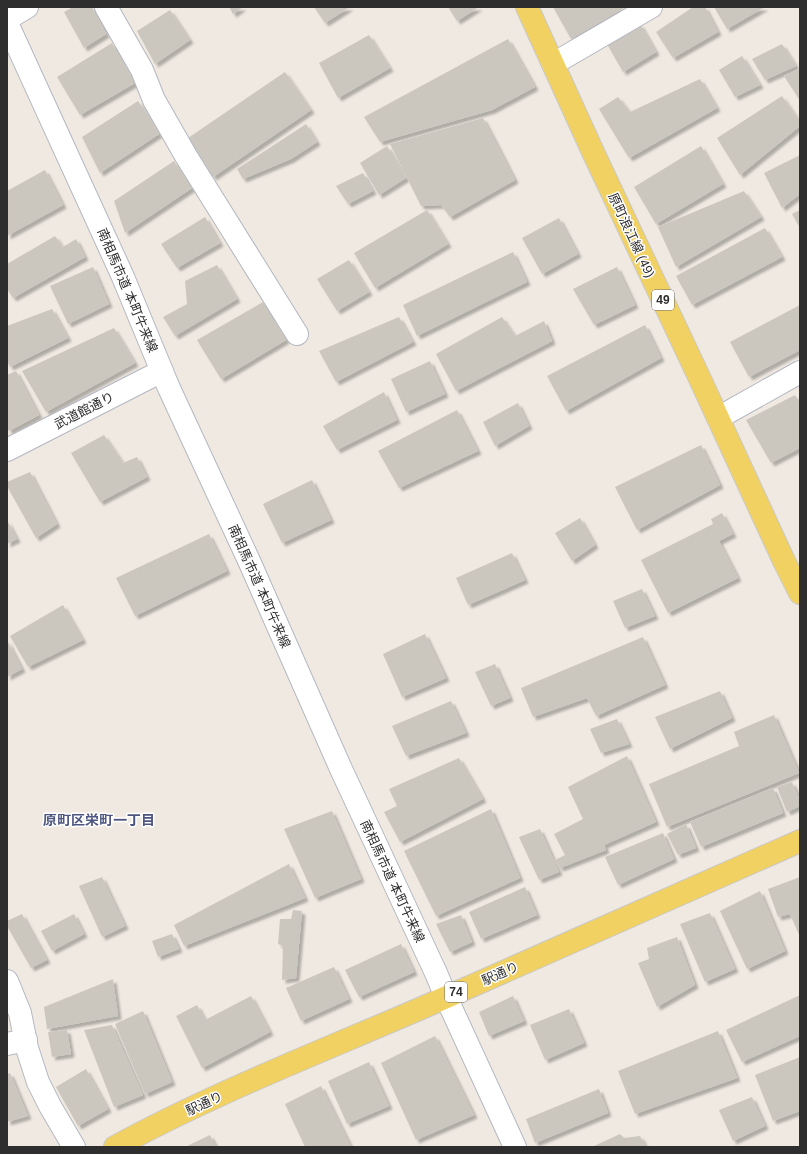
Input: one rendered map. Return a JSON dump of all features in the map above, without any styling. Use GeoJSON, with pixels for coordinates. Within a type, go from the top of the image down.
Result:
{"type":"FeatureCollection","features":[{"type":"Feature","properties":{"kind":"main road","name":"原町浪江線 (49)"},"geometry":{"type":"LineString","coordinates":[[527,7],[593,152],[800,593]]}},
{"type":"Feature","properties":{"kind":"main road","name":"駅通り"},"geometry":{"type":"LineString","coordinates":[[115,1147],[146,1130],[209,1100],[800,841]]}},
{"type":"Feature","properties":{"kind":"street"},"geometry":{"type":"LineString","coordinates":[[7,19],[27,7]]}},
{"type":"Feature","properties":{"kind":"street"},"geometry":{"type":"LineString","coordinates":[[106,7],[142,70],[152,96],[178,143],[297,334]]}},
{"type":"Feature","properties":{"kind":"street"},"geometry":{"type":"LineString","coordinates":[[553,64],[651,7]]}},
{"type":"Feature","properties":{"kind":"street","name":"南相馬市道 本町牛来線"},"geometry":{"type":"LineString","coordinates":[[7,23],[123,277],[168,386],[253,569],[341,770],[515,1147]]}},
{"type":"Feature","properties":{"kind":"street","name":"武道館通り"},"geometry":{"type":"LineString","coordinates":[[7,450],[162,371]]}},
{"type":"Feature","properties":{"kind":"street"},"geometry":{"type":"LineString","coordinates":[[718,418],[800,372]]}},
{"type":"Feature","properties":{"kind":"street"},"geometry":{"type":"LineString","coordinates":[[7,981],[20,1013],[17,1042],[27,1048],[38,1082],[74,1147]]}},
{"type":"Feature","properties":{"kind":"building"},"geometry":{"type":"Polygon","coordinates":[[[73,7],[92,7],[106,34],[84,48],[64,12],[73,7]]]}},
{"type":"Feature","properties":{"kind":"building"},"geometry":{"type":"Polygon","coordinates":[[[229,7],[243,7],[233,14],[229,7]]]}},
{"type":"Feature","properties":{"kind":"building"},"geometry":{"type":"Polygon","coordinates":[[[314,7],[350,7],[325,23],[314,7]]]}},
{"type":"Feature","properties":{"kind":"building"},"geometry":{"type":"Polygon","coordinates":[[[448,7],[479,7],[457,21],[448,7]]]}},
{"type":"Feature","properties":{"kind":"building"},"geometry":{"type":"Polygon","coordinates":[[[553,7],[626,7],[571,39],[553,7]]]}},
{"type":"Feature","properties":{"kind":"building"},"geometry":{"type":"Polygon","coordinates":[[[693,7],[705,7],[718,32],[673,58],[656,32],[693,7]]]}},
{"type":"Feature","properties":{"kind":"building"},"geometry":{"type":"Polygon","coordinates":[[[714,7],[765,7],[727,29],[714,7]]]}},
{"type":"Feature","properties":{"kind":"building"},"geometry":{"type":"Polygon","coordinates":[[[170,10],[190,40],[155,64],[137,31],[170,10]]]}},
{"type":"Feature","properties":{"kind":"building"},"geometry":{"type":"Polygon","coordinates":[[[640,24],[656,52],[623,72],[607,44],[640,24]]]}},
{"type":"Feature","properties":{"kind":"building"},"geometry":{"type":"Polygon","coordinates":[[[369,35],[390,68],[338,98],[319,63],[369,35]]]}},
{"type":"Feature","properties":{"kind":"building"},"geometry":{"type":"Polygon","coordinates":[[[508,39],[535,87],[492,110],[380,142],[364,117],[508,39]]]}},
{"type":"Feature","properties":{"kind":"building"},"geometry":{"type":"Polygon","coordinates":[[[112,43],[135,83],[80,115],[57,77],[112,43]]]}},
{"type":"Feature","properties":{"kind":"building"},"geometry":{"type":"Polygon","coordinates":[[[782,44],[796,66],[765,80],[752,59],[782,44]]]}},
{"type":"Feature","properties":{"kind":"building"},"geometry":{"type":"Polygon","coordinates":[[[742,56],[760,85],[735,97],[719,70],[742,56]]]}},
{"type":"Feature","properties":{"kind":"building"},"geometry":{"type":"Polygon","coordinates":[[[800,69],[800,98],[799,99],[784,76],[800,69]]]}},
{"type":"Feature","properties":{"kind":"building"},"geometry":{"type":"Polygon","coordinates":[[[285,72],[311,110],[213,177],[188,138],[285,72]]]}},
{"type":"Feature","properties":{"kind":"building"},"geometry":{"type":"Polygon","coordinates":[[[700,79],[717,108],[629,158],[599,109],[618,97],[630,112],[700,79]]]}},
{"type":"Feature","properties":{"kind":"building"},"geometry":{"type":"Polygon","coordinates":[[[782,96],[800,122],[800,126],[740,175],[717,138],[782,96]]]}},
{"type":"Feature","properties":{"kind":"building"},"geometry":{"type":"Polygon","coordinates":[[[138,101],[159,134],[100,173],[82,137],[138,101]]]}},
{"type":"Feature","properties":{"kind":"building"},"geometry":{"type":"Polygon","coordinates":[[[483,118],[515,180],[450,217],[441,205],[421,206],[390,144],[483,118]]]}},
{"type":"Feature","properties":{"kind":"building"},"geometry":{"type":"Polygon","coordinates":[[[306,124],[317,142],[291,159],[243,179],[237,169],[306,124]]]}},
{"type":"Feature","properties":{"kind":"building"},"geometry":{"type":"Polygon","coordinates":[[[387,146],[406,178],[379,195],[360,163],[387,146]]]}},
{"type":"Feature","properties":{"kind":"building"},"geometry":{"type":"Polygon","coordinates":[[[701,146],[723,184],[656,224],[634,187],[701,146]]]}},
{"type":"Feature","properties":{"kind":"building"},"geometry":{"type":"Polygon","coordinates":[[[800,155],[800,194],[782,208],[764,173],[800,155]]]}},
{"type":"Feature","properties":{"kind":"building"},"geometry":{"type":"Polygon","coordinates":[[[174,161],[192,188],[125,233],[114,201],[174,161]]]}},
{"type":"Feature","properties":{"kind":"building"},"geometry":{"type":"Polygon","coordinates":[[[45,170],[63,205],[7,236],[7,191],[45,170]]]}},
{"type":"Feature","properties":{"kind":"building"},"geometry":{"type":"Polygon","coordinates":[[[363,173],[373,191],[348,204],[336,186],[363,173]]]}},
{"type":"Feature","properties":{"kind":"building"},"geometry":{"type":"Polygon","coordinates":[[[744,191],[761,217],[676,267],[658,227],[744,191]]]}},
{"type":"Feature","properties":{"kind":"building"},"geometry":{"type":"Polygon","coordinates":[[[427,210],[448,244],[375,288],[354,253],[427,210]]]}},
{"type":"Feature","properties":{"kind":"building"},"geometry":{"type":"Polygon","coordinates":[[[800,210],[800,228],[792,214],[800,210]]]}},
{"type":"Feature","properties":{"kind":"building"},"geometry":{"type":"Polygon","coordinates":[[[205,217],[220,243],[177,268],[161,244],[205,217]]]}},
{"type":"Feature","properties":{"kind":"building"},"geometry":{"type":"Polygon","coordinates":[[[559,218],[578,254],[542,274],[522,238],[559,218]]]}},
{"type":"Feature","properties":{"kind":"building"},"geometry":{"type":"Polygon","coordinates":[[[765,228],[782,257],[692,305],[676,276],[765,228]]]}},
{"type":"Feature","properties":{"kind":"building"},"geometry":{"type":"Polygon","coordinates":[[[55,236],[63,247],[76,239],[85,257],[13,298],[7,289],[7,264],[55,236]]]}},
{"type":"Feature","properties":{"kind":"building"},"geometry":{"type":"Polygon","coordinates":[[[513,252],[527,282],[417,336],[403,305],[513,252]]]}},
{"type":"Feature","properties":{"kind":"building"},"geometry":{"type":"Polygon","coordinates":[[[349,260],[369,292],[337,311],[317,279],[349,260]]]}},
{"type":"Feature","properties":{"kind":"building"},"geometry":{"type":"Polygon","coordinates":[[[217,265],[237,299],[175,336],[163,317],[187,304],[185,281],[217,265]]]}},
{"type":"Feature","properties":{"kind":"building"},"geometry":{"type":"Polygon","coordinates":[[[93,267],[109,304],[68,324],[50,286],[93,267]]]}},
{"type":"Feature","properties":{"kind":"building"},"geometry":{"type":"Polygon","coordinates":[[[617,267],[635,305],[594,325],[573,289],[617,267]]]}},
{"type":"Feature","properties":{"kind":"building"},"geometry":{"type":"Polygon","coordinates":[[[263,302],[286,340],[221,379],[197,340],[263,302]]]}},
{"type":"Feature","properties":{"kind":"building"},"geometry":{"type":"Polygon","coordinates":[[[800,305],[800,350],[749,377],[730,342],[800,305]]]}},
{"type":"Feature","properties":{"kind":"building"},"geometry":{"type":"Polygon","coordinates":[[[52,309],[68,338],[10,367],[7,361],[7,326],[52,309]]]}},
{"type":"Feature","properties":{"kind":"building"},"geometry":{"type":"Polygon","coordinates":[[[399,317],[413,342],[336,382],[319,351],[399,317]]]}},
{"type":"Feature","properties":{"kind":"building"},"geometry":{"type":"Polygon","coordinates":[[[502,317],[515,336],[544,321],[552,341],[456,391],[436,354],[502,317]]]}},
{"type":"Feature","properties":{"kind":"building"},"geometry":{"type":"Polygon","coordinates":[[[645,325],[661,358],[566,411],[547,376],[645,325]]]}},
{"type":"Feature","properties":{"kind":"building"},"geometry":{"type":"Polygon","coordinates":[[[114,328],[135,363],[46,412],[22,371],[114,328]]]}},
{"type":"Feature","properties":{"kind":"building"},"geometry":{"type":"Polygon","coordinates":[[[430,361],[445,394],[406,412],[391,379],[430,361]]]}},
{"type":"Feature","properties":{"kind":"building"},"geometry":{"type":"Polygon","coordinates":[[[16,371],[39,415],[9,431],[7,427],[7,375],[16,371]]]}},
{"type":"Feature","properties":{"kind":"building"},"geometry":{"type":"Polygon","coordinates":[[[384,392],[397,420],[337,450],[323,426],[384,392]]]}},
{"type":"Feature","properties":{"kind":"building"},"geometry":{"type":"Polygon","coordinates":[[[795,395],[800,403],[800,448],[771,463],[746,420],[795,395]]]}},
{"type":"Feature","properties":{"kind":"building"},"geometry":{"type":"Polygon","coordinates":[[[518,403],[529,426],[495,446],[483,422],[518,403]]]}},
{"type":"Feature","properties":{"kind":"building"},"geometry":{"type":"Polygon","coordinates":[[[457,410],[478,451],[399,488],[378,451],[457,410]]]}},
{"type":"Feature","properties":{"kind":"building"},"geometry":{"type":"Polygon","coordinates":[[[104,435],[123,463],[137,457],[147,477],[100,502],[71,453],[104,435]]]}},
{"type":"Feature","properties":{"kind":"building"},"geometry":{"type":"Polygon","coordinates":[[[701,445],[720,485],[637,530],[615,487],[701,445]]]}},
{"type":"Feature","properties":{"kind":"building"},"geometry":{"type":"Polygon","coordinates":[[[30,472],[57,524],[36,538],[7,486],[7,482],[30,472]]]}},
{"type":"Feature","properties":{"kind":"building"},"geometry":{"type":"Polygon","coordinates":[[[312,480],[331,520],[282,543],[263,504],[312,480]]]}},
{"type":"Feature","properties":{"kind":"building"},"geometry":{"type":"Polygon","coordinates":[[[722,513],[733,534],[719,541],[738,578],[668,613],[641,560],[713,524],[711,519],[722,513]]]}},
{"type":"Feature","properties":{"kind":"building"},"geometry":{"type":"Polygon","coordinates":[[[580,518],[595,545],[572,561],[555,533],[580,518]]]}},
{"type":"Feature","properties":{"kind":"building"},"geometry":{"type":"Polygon","coordinates":[[[7,520],[17,539],[7,544],[7,520]]]}},
{"type":"Feature","properties":{"kind":"building"},"geometry":{"type":"Polygon","coordinates":[[[209,534],[227,571],[135,616],[116,578],[209,534]]]}},
{"type":"Feature","properties":{"kind":"building"},"geometry":{"type":"Polygon","coordinates":[[[512,553],[525,580],[468,605],[456,578],[512,553]]]}},
{"type":"Feature","properties":{"kind":"building"},"geometry":{"type":"Polygon","coordinates":[[[642,589],[655,616],[625,628],[613,601],[642,589]]]}},
{"type":"Feature","properties":{"kind":"building"},"geometry":{"type":"Polygon","coordinates":[[[63,605],[83,640],[28,667],[10,636],[63,605]]]}},
{"type":"Feature","properties":{"kind":"building"},"geometry":{"type":"Polygon","coordinates":[[[425,634],[446,678],[402,697],[383,654],[425,634]]]}},
{"type":"Feature","properties":{"kind":"building"},"geometry":{"type":"Polygon","coordinates":[[[643,637],[665,685],[596,716],[587,698],[533,717],[521,688],[643,637]]]}},
{"type":"Feature","properties":{"kind":"building"},"geometry":{"type":"Polygon","coordinates":[[[7,640],[22,669],[7,677],[7,640]]]}},
{"type":"Feature","properties":{"kind":"building"},"geometry":{"type":"Polygon","coordinates":[[[495,664],[510,698],[491,706],[475,672],[495,664]]]}},
{"type":"Feature","properties":{"kind":"building"},"geometry":{"type":"Polygon","coordinates":[[[720,691],[732,718],[670,749],[655,717],[720,691]]]}},
{"type":"Feature","properties":{"kind":"building"},"geometry":{"type":"Polygon","coordinates":[[[451,701],[466,733],[406,756],[392,726],[451,701]]]}},
{"type":"Feature","properties":{"kind":"building"},"geometry":{"type":"Polygon","coordinates":[[[774,715],[799,773],[667,827],[649,784],[739,746],[734,732],[774,715]]]}},
{"type":"Feature","properties":{"kind":"building"},"geometry":{"type":"Polygon","coordinates":[[[617,719],[629,744],[601,753],[590,729],[617,719]]]}},
{"type":"Feature","properties":{"kind":"building"},"geometry":{"type":"Polygon","coordinates":[[[627,756],[656,822],[604,845],[606,850],[560,868],[555,860],[565,855],[554,834],[583,819],[568,787],[627,756]]]}},
{"type":"Feature","properties":{"kind":"building"},"geometry":{"type":"Polygon","coordinates":[[[459,758],[483,799],[400,842],[384,812],[397,806],[389,789],[459,758]]]}},
{"type":"Feature","properties":{"kind":"building"},"geometry":{"type":"Polygon","coordinates":[[[792,782],[800,801],[800,806],[787,812],[777,787],[792,782]]]}},
{"type":"Feature","properties":{"kind":"building"},"geometry":{"type":"Polygon","coordinates":[[[773,788],[783,813],[701,847],[690,822],[773,788]]]}},
{"type":"Feature","properties":{"kind":"building"},"geometry":{"type":"Polygon","coordinates":[[[491,809],[520,878],[436,916],[404,851],[491,809]]]}},
{"type":"Feature","properties":{"kind":"building"},"geometry":{"type":"Polygon","coordinates":[[[332,811],[361,879],[315,898],[284,829],[332,811]]]}},
{"type":"Feature","properties":{"kind":"building"},"geometry":{"type":"Polygon","coordinates":[[[686,824],[696,848],[678,855],[667,834],[686,824]]]}},
{"type":"Feature","properties":{"kind":"building"},"geometry":{"type":"Polygon","coordinates":[[[540,829],[559,872],[539,880],[519,837],[540,829]]]}},
{"type":"Feature","properties":{"kind":"building"},"geometry":{"type":"Polygon","coordinates":[[[663,833],[674,859],[618,885],[605,857],[663,833]]]}},
{"type":"Feature","properties":{"kind":"building"},"geometry":{"type":"Polygon","coordinates":[[[289,864],[305,898],[184,946],[174,925],[289,864]]]}},
{"type":"Feature","properties":{"kind":"building"},"geometry":{"type":"Polygon","coordinates":[[[102,877],[125,926],[102,937],[79,886],[102,877]]]}},
{"type":"Feature","properties":{"kind":"building"},"geometry":{"type":"Polygon","coordinates":[[[800,877],[800,937],[790,914],[778,917],[768,889],[800,877]]]}},
{"type":"Feature","properties":{"kind":"building"},"geometry":{"type":"Polygon","coordinates":[[[525,887],[537,915],[481,939],[469,912],[525,887]]]}},
{"type":"Feature","properties":{"kind":"building"},"geometry":{"type":"Polygon","coordinates":[[[760,891],[785,951],[747,969],[720,911],[760,891]]]}},
{"type":"Feature","properties":{"kind":"building"},"geometry":{"type":"Polygon","coordinates":[[[293,910],[302,911],[296,978],[282,980],[283,946],[278,944],[280,919],[291,919],[293,910]]]}},
{"type":"Feature","properties":{"kind":"building"},"geometry":{"type":"Polygon","coordinates":[[[710,913],[735,969],[705,982],[680,924],[710,913]]]}},
{"type":"Feature","properties":{"kind":"building"},"geometry":{"type":"Polygon","coordinates":[[[22,914],[47,960],[31,968],[7,926],[7,921],[22,914]]]}},
{"type":"Feature","properties":{"kind":"building"},"geometry":{"type":"Polygon","coordinates":[[[74,914],[84,934],[52,951],[41,931],[74,914]]]}},
{"type":"Feature","properties":{"kind":"building"},"geometry":{"type":"Polygon","coordinates":[[[461,915],[472,942],[450,952],[436,924],[461,915]]]}},
{"type":"Feature","properties":{"kind":"building"},"geometry":{"type":"Polygon","coordinates":[[[172,934],[179,949],[158,957],[152,941],[172,934]]]}},
{"type":"Feature","properties":{"kind":"building"},"geometry":{"type":"Polygon","coordinates":[[[677,937],[695,985],[657,1007],[638,963],[649,959],[647,948],[677,937]]]}},
{"type":"Feature","properties":{"kind":"building"},"geometry":{"type":"Polygon","coordinates":[[[401,944],[414,972],[359,997],[345,970],[401,944]]]}},
{"type":"Feature","properties":{"kind":"building"},"geometry":{"type":"Polygon","coordinates":[[[334,967],[349,999],[301,1021],[286,988],[334,967]]]}},
{"type":"Feature","properties":{"kind":"building"},"geometry":{"type":"Polygon","coordinates":[[[113,979],[118,1016],[47,1029],[44,1007],[113,979]]]}},
{"type":"Feature","properties":{"kind":"building"},"geometry":{"type":"Polygon","coordinates":[[[800,995],[800,1036],[742,1062],[726,1030],[800,995]]]}},
{"type":"Feature","properties":{"kind":"building"},"geometry":{"type":"Polygon","coordinates":[[[251,996],[270,1032],[202,1068],[176,1016],[197,1005],[205,1020],[251,996]]]}},
{"type":"Feature","properties":{"kind":"building"},"geometry":{"type":"Polygon","coordinates":[[[513,996],[524,1021],[489,1036],[479,1012],[513,996]]]}},
{"type":"Feature","properties":{"kind":"building"},"geometry":{"type":"Polygon","coordinates":[[[569,1009],[584,1043],[545,1060],[530,1025],[569,1009]]]}},
{"type":"Feature","properties":{"kind":"building"},"geometry":{"type":"Polygon","coordinates":[[[143,1011],[172,1082],[145,1094],[115,1024],[143,1011]]]}},
{"type":"Feature","properties":{"kind":"building"},"geometry":{"type":"Polygon","coordinates":[[[112,1025],[143,1095],[114,1107],[84,1030],[112,1025]]]}},
{"type":"Feature","properties":{"kind":"building"},"geometry":{"type":"Polygon","coordinates":[[[67,1030],[71,1054],[52,1057],[48,1032],[67,1030]]]}},
{"type":"Feature","properties":{"kind":"building"},"geometry":{"type":"Polygon","coordinates":[[[718,1031],[737,1078],[635,1114],[618,1071],[718,1031]]]}},
{"type":"Feature","properties":{"kind":"building"},"geometry":{"type":"Polygon","coordinates":[[[435,1036],[474,1115],[416,1140],[381,1063],[435,1036]]]}},
{"type":"Feature","properties":{"kind":"building"},"geometry":{"type":"Polygon","coordinates":[[[800,1057],[800,1111],[773,1121],[755,1075],[800,1057]]]}},
{"type":"Feature","properties":{"kind":"building"},"geometry":{"type":"Polygon","coordinates":[[[369,1062],[389,1106],[347,1124],[328,1081],[369,1062]]]}},
{"type":"Feature","properties":{"kind":"building"},"geometry":{"type":"Polygon","coordinates":[[[86,1069],[108,1109],[78,1126],[56,1087],[86,1069]]]}},
{"type":"Feature","properties":{"kind":"building"},"geometry":{"type":"Polygon","coordinates":[[[10,1073],[28,1116],[7,1122],[7,1074],[10,1073]]]}},
{"type":"Feature","properties":{"kind":"building"},"geometry":{"type":"Polygon","coordinates":[[[321,1086],[351,1147],[305,1147],[285,1104],[321,1086]]]}},
{"type":"Feature","properties":{"kind":"building"},"geometry":{"type":"Polygon","coordinates":[[[599,1089],[608,1113],[535,1143],[526,1119],[599,1089]]]}},
{"type":"Feature","properties":{"kind":"building"},"geometry":{"type":"Polygon","coordinates":[[[752,1097],[765,1126],[733,1141],[719,1110],[752,1097]]]}},
{"type":"Feature","properties":{"kind":"building"},"geometry":{"type":"Polygon","coordinates":[[[620,1134],[624,1138],[640,1136],[646,1147],[592,1147],[620,1134]]]}},
{"type":"Feature","properties":{"kind":"building"},"geometry":{"type":"Polygon","coordinates":[[[210,1135],[216,1147],[185,1147],[210,1135]]]}},
{"type":"Feature","properties":{"kind":"district","name":"原町区栄町一丁目"},"geometry":{"type":"Point","coordinates":[99,820]}}]}
